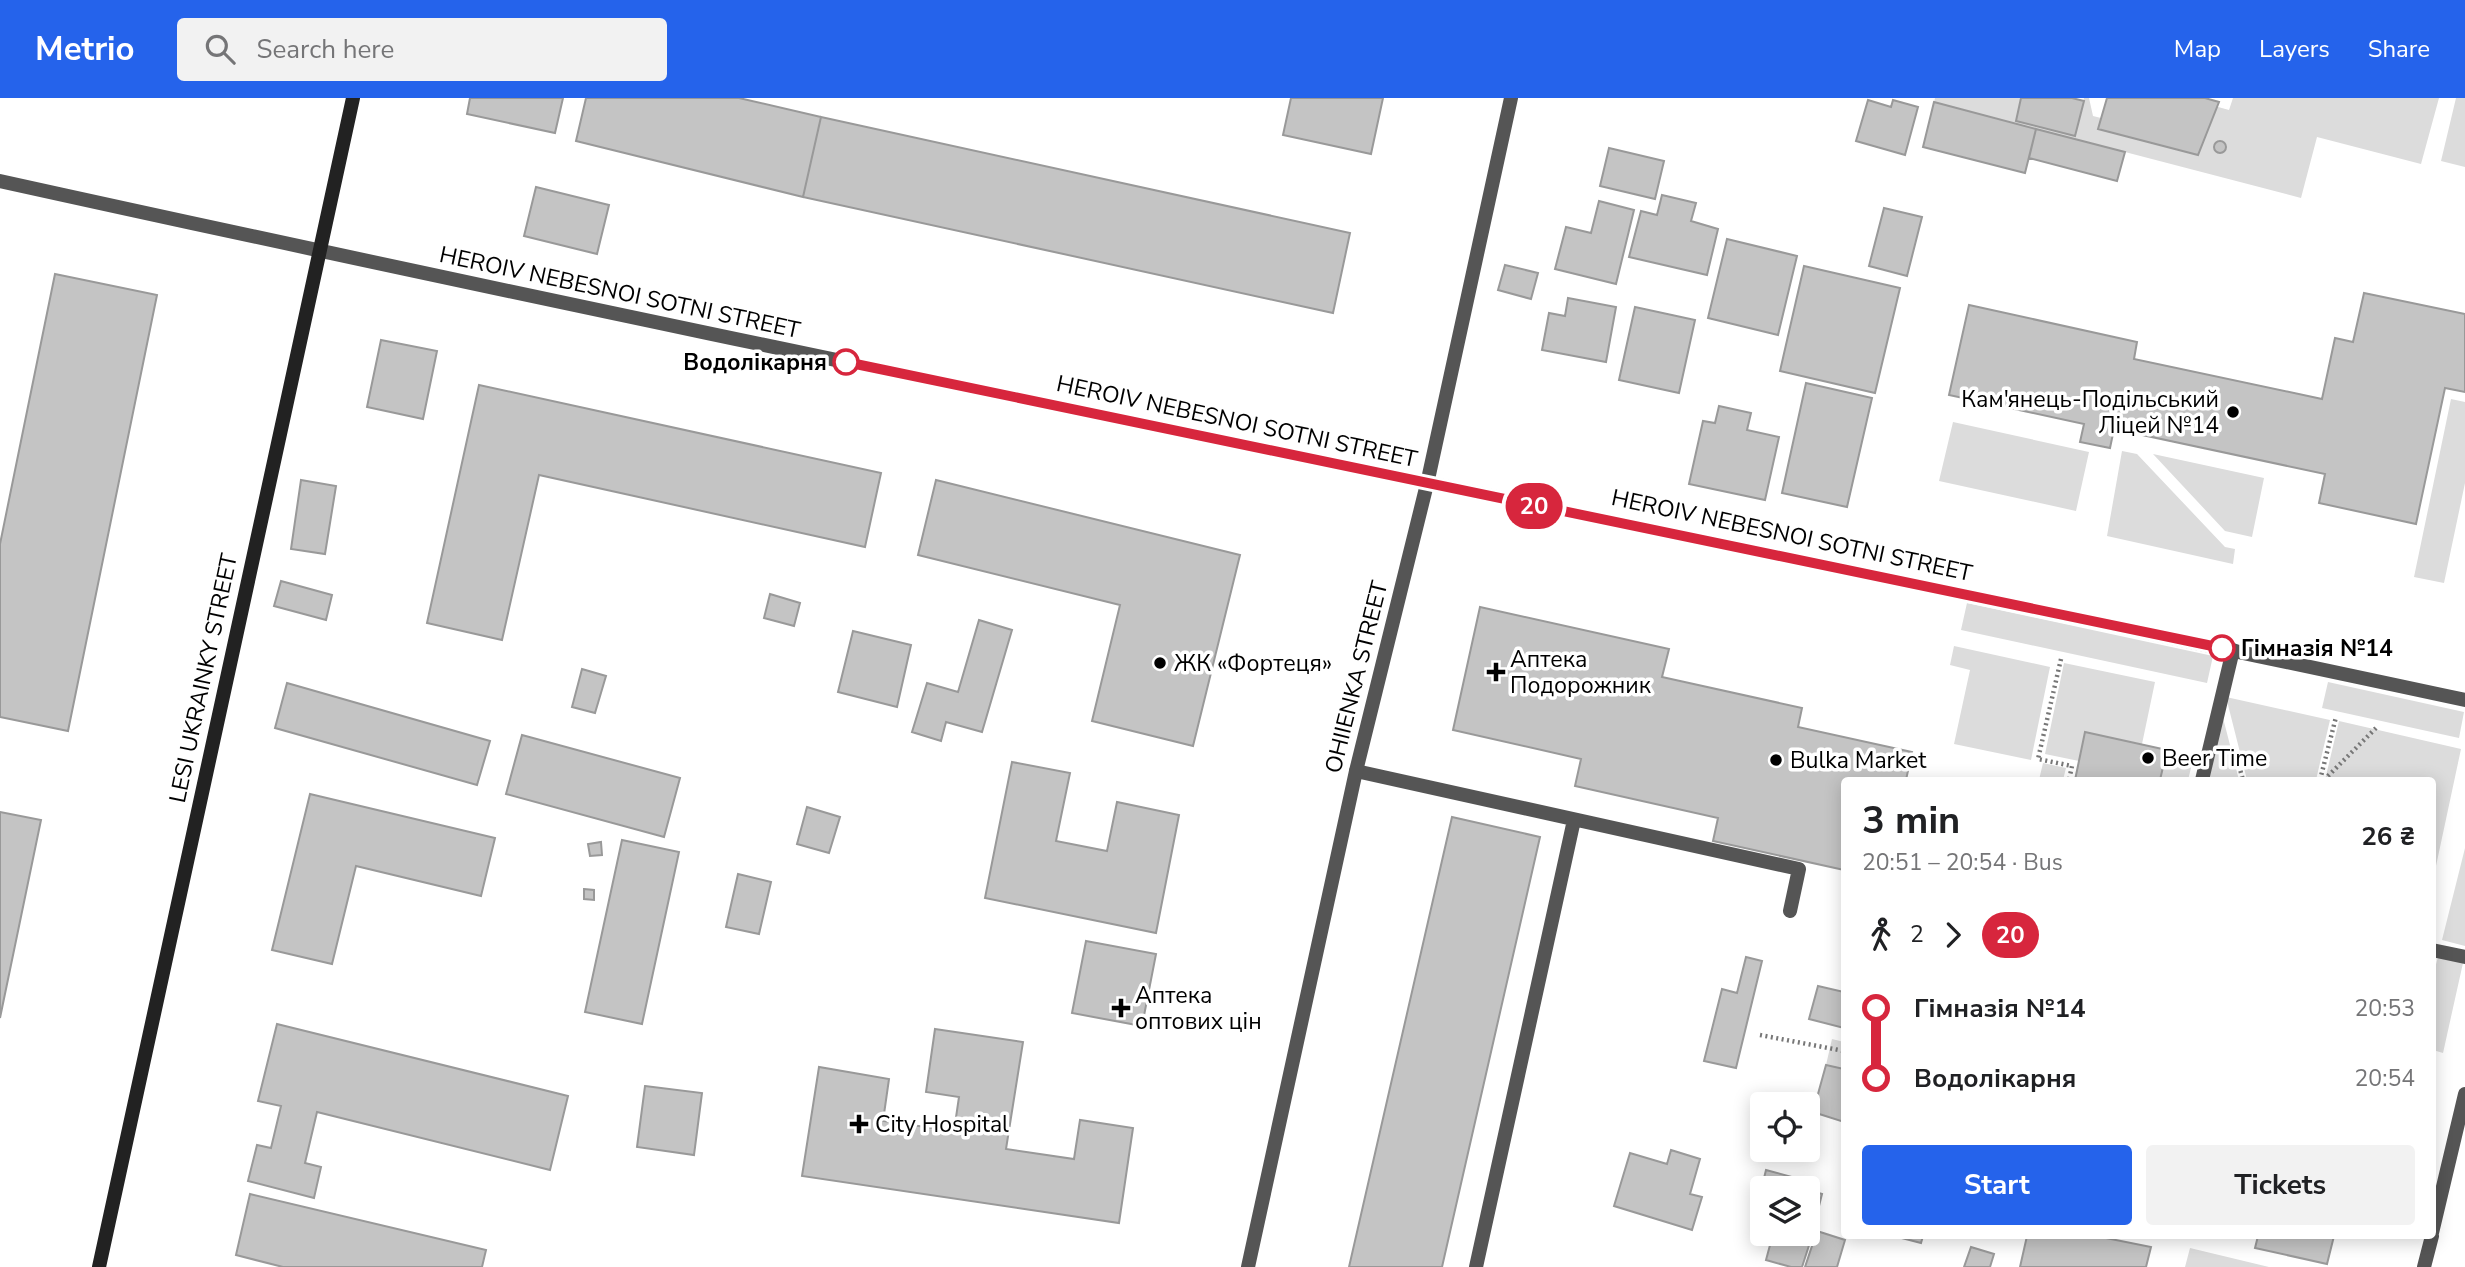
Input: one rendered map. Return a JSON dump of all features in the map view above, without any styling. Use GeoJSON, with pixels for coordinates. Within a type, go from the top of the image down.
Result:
{"type":"FeatureCollection","features":[{"type":"Feature","properties":{"kind":"street","name":"LESI UKRAINKY STREET"},"geometry":{"type":"LineString","coordinates":[[99,1267],[353,98]]}},
{"type":"Feature","properties":{"kind":"street","name":"OHIIENKA STREET"},"geometry":{"type":"LineString","coordinates":[[1248,1267],[1356,771],[1427,484],[1511,98]]}},
{"type":"Feature","properties":{"kind":"street","name":"HEROIV NEBESNOI SOTNI STREET"},"geometry":{"type":"LineString","coordinates":[[0,181],[318,251],[1427,484],[1960,592],[2465,700]]}},
{"type":"Feature","properties":{"kind":"street"},"geometry":{"type":"LineString","coordinates":[[2203,777],[2233,650]]}},
{"type":"Feature","properties":{"kind":"street"},"geometry":{"type":"LineString","coordinates":[[1356,771],[1799,869],[1790,911]]}},
{"type":"Feature","properties":{"kind":"street"},"geometry":{"type":"LineString","coordinates":[[1476,1267],[1574,820]]}},
{"type":"Feature","properties":{"kind":"street"},"geometry":{"type":"LineString","coordinates":[[2436,951],[2465,957]]}},
{"type":"Feature","properties":{"kind":"street"},"geometry":{"type":"LineString","coordinates":[[2436,1217],[2465,1094]]}},
{"type":"Feature","properties":{"kind":"street"},"geometry":{"type":"LineString","coordinates":[[2424,1267],[2431,1239]]}},
{"type":"Feature","properties":{"kind":"path"},"geometry":{"type":"LineString","coordinates":[[2061,659],[2038,759],[2072,766],[2070,777]]}},
{"type":"Feature","properties":{"kind":"path"},"geometry":{"type":"LineString","coordinates":[[2323,777],[2336,717]]}},
{"type":"Feature","properties":{"kind":"path"},"geometry":{"type":"LineString","coordinates":[[2325,777],[2378,726]]}},
{"type":"Feature","properties":{"kind":"path"},"geometry":{"type":"LineString","coordinates":[[1760,1035],[1841,1050]]}},
{"type":"Feature","properties":{"kind":"shaded area"},"geometry":{"type":"Polygon","coordinates":[[[1935,98],[2021,98],[2016,121],[2075,136],[2084,98],[2089,98],[2093,116],[2101,118],[2099,129],[2198,155],[2211,105],[2229,110],[2233,98],[2439,98],[2421,164],[2317,137],[2301,198],[1934,102],[1935,98]]]}},
{"type":"Feature","properties":{"kind":"shaded area"},"geometry":{"type":"Polygon","coordinates":[[[2456,98],[2465,98],[2465,167],[2441,161],[2456,98]]]}},
{"type":"Feature","properties":{"kind":"shaded area"},"geometry":{"type":"Polygon","coordinates":[[[2451,399],[2465,402],[2465,483],[2444,583],[2414,577],[2451,399]]]}},
{"type":"Feature","properties":{"kind":"shaded area"},"geometry":{"type":"Polygon","coordinates":[[[1953,422],[2089,452],[2076,511],[1939,481],[1953,422]]]}},
{"type":"Feature","properties":{"kind":"shaded area"},"geometry":{"type":"Polygon","coordinates":[[[2122,451],[2137,454],[2225,547],[2235,549],[2233,564],[2107,536],[2122,451]]]}},
{"type":"Feature","properties":{"kind":"shaded area"},"geometry":{"type":"Polygon","coordinates":[[[2153,454],[2264,478],[2252,537],[2225,531],[2153,454]]]}},
{"type":"Feature","properties":{"kind":"shaded area"},"geometry":{"type":"Polygon","coordinates":[[[1967,603],[2213,656],[2207,683],[1961,630],[1967,603]]]}},
{"type":"Feature","properties":{"kind":"shaded area"},"geometry":{"type":"Polygon","coordinates":[[[1954,646],[2050,667],[2031,760],[1954,744],[1970,670],[1950,665],[1954,646]]]}},
{"type":"Feature","properties":{"kind":"shaded area"},"geometry":{"type":"Polygon","coordinates":[[[2064,663],[2155,682],[2142,744],[2085,732],[2079,761],[2045,754],[2064,663]]]}},
{"type":"Feature","properties":{"kind":"shaded area"},"geometry":{"type":"Polygon","coordinates":[[[2328,682],[2464,712],[2459,738],[2322,708],[2328,682]]]}},
{"type":"Feature","properties":{"kind":"shaded area"},"geometry":{"type":"Polygon","coordinates":[[[2226,697],[2330,720],[2317,777],[2246,777],[2226,697]]]}},
{"type":"Feature","properties":{"kind":"shaded area"},"geometry":{"type":"Polygon","coordinates":[[[2221,710],[2238,777],[2205,777],[2221,710]]]}},
{"type":"Feature","properties":{"kind":"shaded area"},"geometry":{"type":"Polygon","coordinates":[[[2339,721],[2461,749],[2436,866],[2436,777],[2326,777],[2339,721]]]}},
{"type":"Feature","properties":{"kind":"shaded area"},"geometry":{"type":"Polygon","coordinates":[[[2167,750],[2194,756],[2189,777],[2161,777],[2167,750]]]}},
{"type":"Feature","properties":{"kind":"shaded area"},"geometry":{"type":"Polygon","coordinates":[[[2043,763],[2066,768],[2064,777],[2040,777],[2043,763]]]}},
{"type":"Feature","properties":{"kind":"shaded area"},"geometry":{"type":"Polygon","coordinates":[[[2465,848],[2465,946],[2442,940],[2465,848]]]}},
{"type":"Feature","properties":{"kind":"shaded area"},"geometry":{"type":"Polygon","coordinates":[[[2438,957],[2463,963],[2443,1053],[2436,1051],[2438,957]]]}},
{"type":"Feature","properties":{"kind":"shaded area"},"geometry":{"type":"Polygon","coordinates":[[[1832,1039],[1841,1041],[1841,1068],[1826,1065],[1832,1039]]]}},
{"type":"Feature","properties":{"kind":"shaded area"},"geometry":{"type":"Polygon","coordinates":[[[2190,1248],[2269,1267],[2185,1267],[2190,1248]]]}},
{"type":"Feature","properties":{"kind":"building"},"geometry":{"type":"Polygon","coordinates":[[[470,98],[563,98],[555,133],[467,114],[470,98]]]}},
{"type":"Feature","properties":{"kind":"building"},"geometry":{"type":"Polygon","coordinates":[[[586,98],[739,98],[821,117],[803,197],[576,141],[586,98]]]}},
{"type":"Feature","properties":{"kind":"building"},"geometry":{"type":"Polygon","coordinates":[[[1291,98],[1383,98],[1371,154],[1283,135],[1291,98]]]}},
{"type":"Feature","properties":{"kind":"building"},"geometry":{"type":"Polygon","coordinates":[[[2021,98],[2072,98],[2084,101],[2075,136],[2016,121],[2021,98]]]}},
{"type":"Feature","properties":{"kind":"building"},"geometry":{"type":"Polygon","coordinates":[[[2107,98],[2205,98],[2219,102],[2198,155],[2098,129],[2107,98]]]}},
{"type":"Feature","properties":{"kind":"building"},"geometry":{"type":"Polygon","coordinates":[[[1868,100],[1891,107],[1893,100],[1918,107],[1905,155],[1856,141],[1868,100]]]}},
{"type":"Feature","properties":{"kind":"building"},"geometry":{"type":"Polygon","coordinates":[[[1934,102],[2036,129],[2025,173],[1923,147],[1934,102]]]}},
{"type":"Feature","properties":{"kind":"building"},"geometry":{"type":"Polygon","coordinates":[[[821,117],[1350,233],[1333,313],[803,197],[821,117]]]}},
{"type":"Feature","properties":{"kind":"building"},"geometry":{"type":"Polygon","coordinates":[[[2036,129],[2125,152],[2117,181],[2029,158],[2036,129]]]}},
{"type":"Feature","properties":{"kind":"building"},"geometry":{"type":"Polygon","coordinates":[[[2220,141],[2226,147],[2220,153],[2214,147],[2220,141]]]}},
{"type":"Feature","properties":{"kind":"building"},"geometry":{"type":"Polygon","coordinates":[[[1609,148],[1664,161],[1655,199],[1600,186],[1609,148]]]}},
{"type":"Feature","properties":{"kind":"building"},"geometry":{"type":"Polygon","coordinates":[[[536,187],[609,205],[597,254],[524,236],[536,187]]]}},
{"type":"Feature","properties":{"kind":"building"},"geometry":{"type":"Polygon","coordinates":[[[1662,195],[1696,203],[1691,221],[1718,229],[1707,275],[1629,257],[1641,211],[1657,215],[1662,195]]]}},
{"type":"Feature","properties":{"kind":"building"},"geometry":{"type":"Polygon","coordinates":[[[1599,201],[1634,210],[1616,284],[1555,269],[1566,227],[1591,233],[1599,201]]]}},
{"type":"Feature","properties":{"kind":"building"},"geometry":{"type":"Polygon","coordinates":[[[1884,208],[1922,217],[1907,276],[1869,266],[1884,208]]]}},
{"type":"Feature","properties":{"kind":"building"},"geometry":{"type":"Polygon","coordinates":[[[1727,239],[1797,256],[1778,335],[1708,318],[1727,239]]]}},
{"type":"Feature","properties":{"kind":"building"},"geometry":{"type":"Polygon","coordinates":[[[1505,265],[1538,273],[1531,299],[1498,290],[1505,265]]]}},
{"type":"Feature","properties":{"kind":"building"},"geometry":{"type":"Polygon","coordinates":[[[1804,266],[1900,288],[1875,393],[1780,371],[1804,266]]]}},
{"type":"Feature","properties":{"kind":"building"},"geometry":{"type":"Polygon","coordinates":[[[55,274],[157,295],[68,731],[0,717],[0,544],[55,274]]]}},
{"type":"Feature","properties":{"kind":"building","name":"Кам'янець-Подільський Ліцей №14"},"geometry":{"type":"Polygon","coordinates":[[[2364,293],[2465,314],[2465,392],[2445,388],[2416,524],[2319,503],[2325,474],[2114,429],[2110,448],[2080,442],[2084,424],[1949,395],[1969,305],[2137,342],[2134,359],[2322,399],[2335,338],[2353,342],[2364,293]]]}},
{"type":"Feature","properties":{"kind":"building"},"geometry":{"type":"Polygon","coordinates":[[[1568,298],[1616,307],[1606,362],[1542,350],[1549,313],[1565,316],[1568,298]]]}},
{"type":"Feature","properties":{"kind":"building"},"geometry":{"type":"Polygon","coordinates":[[[1635,307],[1695,320],[1679,393],[1619,380],[1635,307]]]}},
{"type":"Feature","properties":{"kind":"building"},"geometry":{"type":"Polygon","coordinates":[[[381,340],[437,351],[423,419],[367,407],[381,340]]]}},
{"type":"Feature","properties":{"kind":"building"},"geometry":{"type":"Polygon","coordinates":[[[1806,383],[1872,398],[1847,507],[1782,493],[1806,383]]]}},
{"type":"Feature","properties":{"kind":"building","name":"Водолікарня"},"geometry":{"type":"Polygon","coordinates":[[[479,385],[881,473],[865,547],[539,475],[502,640],[427,623],[479,385]]]}},
{"type":"Feature","properties":{"kind":"building"},"geometry":{"type":"Polygon","coordinates":[[[1719,406],[1751,413],[1747,430],[1779,437],[1765,500],[1689,484],[1703,421],[1715,423],[1719,406]]]}},
{"type":"Feature","properties":{"kind":"building"},"geometry":{"type":"Polygon","coordinates":[[[301,480],[336,486],[325,554],[291,549],[301,480]]]}},
{"type":"Feature","properties":{"kind":"building","name":"ЖК «Фортеця»"},"geometry":{"type":"Polygon","coordinates":[[[936,480],[1240,555],[1193,746],[1092,721],[1120,605],[918,555],[936,480]]]}},
{"type":"Feature","properties":{"kind":"building"},"geometry":{"type":"Polygon","coordinates":[[[281,581],[332,595],[326,620],[274,606],[281,581]]]}},
{"type":"Feature","properties":{"kind":"building"},"geometry":{"type":"Polygon","coordinates":[[[770,594],[800,603],[794,626],[764,618],[770,594]]]}},
{"type":"Feature","properties":{"kind":"building"},"geometry":{"type":"Polygon","coordinates":[[[1480,607],[1669,649],[1662,677],[1802,708],[1798,727],[1912,752],[1907,777],[1841,777],[1841,869],[1713,841],[1718,818],[1575,786],[1581,759],[1453,730],[1480,607]]]}},
{"type":"Feature","properties":{"kind":"building"},"geometry":{"type":"Polygon","coordinates":[[[979,620],[1012,630],[982,732],[946,722],[941,741],[912,732],[927,683],[958,692],[979,620]]]}},
{"type":"Feature","properties":{"kind":"building"},"geometry":{"type":"Polygon","coordinates":[[[853,631],[911,645],[897,707],[838,692],[853,631]]]}},
{"type":"Feature","properties":{"kind":"building"},"geometry":{"type":"Polygon","coordinates":[[[582,669],[606,676],[595,713],[572,707],[582,669]]]}},
{"type":"Feature","properties":{"kind":"building"},"geometry":{"type":"Polygon","coordinates":[[[287,683],[490,741],[477,785],[275,728],[287,683]]]}},
{"type":"Feature","properties":{"kind":"building"},"geometry":{"type":"Polygon","coordinates":[[[2085,732],[2167,750],[2161,777],[2076,777],[2085,732]]]}},
{"type":"Feature","properties":{"kind":"building"},"geometry":{"type":"Polygon","coordinates":[[[522,735],[680,778],[664,837],[506,794],[522,735]]]}},
{"type":"Feature","properties":{"kind":"building"},"geometry":{"type":"Polygon","coordinates":[[[1012,762],[1070,773],[1056,841],[1107,851],[1117,802],[1179,815],[1156,933],[985,898],[1012,762]]]}},
{"type":"Feature","properties":{"kind":"building"},"geometry":{"type":"Polygon","coordinates":[[[310,794],[495,838],[481,896],[356,866],[332,964],[272,950],[310,794]]]}},
{"type":"Feature","properties":{"kind":"building"},"geometry":{"type":"Polygon","coordinates":[[[807,807],[840,817],[829,853],[797,844],[807,807]]]}},
{"type":"Feature","properties":{"kind":"building"},"geometry":{"type":"Polygon","coordinates":[[[0,812],[41,820],[0,1018],[0,812]]]}},
{"type":"Feature","properties":{"kind":"building"},"geometry":{"type":"Polygon","coordinates":[[[1452,817],[1540,837],[1442,1267],[1349,1267],[1452,817]]]}},
{"type":"Feature","properties":{"kind":"building"},"geometry":{"type":"Polygon","coordinates":[[[622,840],[679,852],[642,1024],[585,1012],[622,840]]]}},
{"type":"Feature","properties":{"kind":"building"},"geometry":{"type":"Polygon","coordinates":[[[601,842],[602,855],[590,856],[588,844],[601,842]]]}},
{"type":"Feature","properties":{"kind":"building"},"geometry":{"type":"Polygon","coordinates":[[[738,874],[771,882],[759,934],[726,927],[738,874]]]}},
{"type":"Feature","properties":{"kind":"building"},"geometry":{"type":"Polygon","coordinates":[[[584,889],[594,890],[594,900],[584,899],[584,889]]]}},
{"type":"Feature","properties":{"kind":"building"},"geometry":{"type":"Polygon","coordinates":[[[1086,941],[1156,954],[1142,1026],[1072,1013],[1086,941]]]}},
{"type":"Feature","properties":{"kind":"building"},"geometry":{"type":"Polygon","coordinates":[[[1746,957],[1762,961],[1736,1068],[1704,1061],[1722,989],[1737,993],[1746,957]]]}},
{"type":"Feature","properties":{"kind":"building"},"geometry":{"type":"Polygon","coordinates":[[[1818,986],[1841,991],[1841,1027],[1809,1019],[1818,986]]]}},
{"type":"Feature","properties":{"kind":"building"},"geometry":{"type":"Polygon","coordinates":[[[277,1024],[568,1096],[550,1170],[317,1112],[305,1163],[321,1167],[314,1198],[248,1181],[257,1145],[271,1148],[281,1106],[258,1101],[277,1024]]]}},
{"type":"Feature","properties":{"kind":"building","name":"City Hospital"},"geometry":{"type":"Polygon","coordinates":[[[935,1029],[1023,1042],[1006,1149],[1074,1159],[1080,1120],[1133,1128],[1119,1223],[802,1176],[819,1067],[889,1079],[883,1121],[954,1131],[959,1097],[926,1092],[935,1029]]]}},
{"type":"Feature","properties":{"kind":"building"},"geometry":{"type":"Polygon","coordinates":[[[1826,1065],[1841,1068],[1841,1121],[1820,1114],[1819,1092],[1826,1065]]]}},
{"type":"Feature","properties":{"kind":"building"},"geometry":{"type":"Polygon","coordinates":[[[645,1086],[702,1093],[694,1155],[637,1147],[645,1086]]]}},
{"type":"Feature","properties":{"kind":"building"},"geometry":{"type":"Polygon","coordinates":[[[1671,1150],[1700,1159],[1690,1194],[1702,1197],[1692,1230],[1614,1206],[1630,1153],[1667,1164],[1671,1150]]]}},
{"type":"Feature","properties":{"kind":"building"},"geometry":{"type":"Polygon","coordinates":[[[1766,1170],[1788,1176],[1765,1176],[1766,1170]]]}},
{"type":"Feature","properties":{"kind":"building"},"geometry":{"type":"Polygon","coordinates":[[[250,1194],[486,1250],[482,1267],[283,1267],[236,1255],[250,1194]]]}},
{"type":"Feature","properties":{"kind":"building"},"geometry":{"type":"Polygon","coordinates":[[[1820,1232],[1845,1240],[1837,1267],[1805,1267],[1812,1246],[1820,1246],[1820,1232]]]}},
{"type":"Feature","properties":{"kind":"building"},"geometry":{"type":"Polygon","coordinates":[[[1906,1239],[1922,1239],[1921,1243],[1906,1239]]]}},
{"type":"Feature","properties":{"kind":"building"},"geometry":{"type":"Polygon","coordinates":[[[2026,1239],[2111,1239],[2151,1247],[2146,1267],[2020,1267],[2026,1239]]]}},
{"type":"Feature","properties":{"kind":"building"},"geometry":{"type":"Polygon","coordinates":[[[2257,1239],[2333,1239],[2327,1264],[2255,1248],[2257,1239]]]}},
{"type":"Feature","properties":{"kind":"building"},"geometry":{"type":"Polygon","coordinates":[[[1770,1246],[1809,1246],[1802,1267],[1766,1260],[1770,1246]]]}},
{"type":"Feature","properties":{"kind":"building"},"geometry":{"type":"Polygon","coordinates":[[[1971,1247],[1994,1254],[1990,1267],[1964,1267],[1971,1247]]]}},
{"type":"Feature","properties":{"kind":"bus line","name":"20"},"geometry":{"type":"LineString","coordinates":[[846,362],[2222,648]]}},
{"type":"Feature","properties":{"kind":"place","name":"Водолікарня"},"geometry":{"type":"Point","coordinates":[846,362]}},
{"type":"Feature","properties":{"kind":"place","name":"Кам'янець-Подільський Ліцей №14"},"geometry":{"type":"Point","coordinates":[2233,412]}},
{"type":"Feature","properties":{"kind":"place","name":"Гімназія №14"},"geometry":{"type":"Point","coordinates":[2222,648]}},
{"type":"Feature","properties":{"kind":"place","name":"ЖК «Фортеця»"},"geometry":{"type":"Point","coordinates":[1160,663]}},
{"type":"Feature","properties":{"kind":"place","name":"Аптека Подорожник"},"geometry":{"type":"Point","coordinates":[1496,672]}},
{"type":"Feature","properties":{"kind":"place","name":"Beer Time"},"geometry":{"type":"Point","coordinates":[2148,758]}},
{"type":"Feature","properties":{"kind":"place","name":"Bulka Market"},"geometry":{"type":"Point","coordinates":[1776,760]}},
{"type":"Feature","properties":{"kind":"place","name":"Аптека оптових цін"},"geometry":{"type":"Point","coordinates":[1121,1008]}},
{"type":"Feature","properties":{"kind":"place","name":"City Hospital"},"geometry":{"type":"Point","coordinates":[859,1124]}}]}
